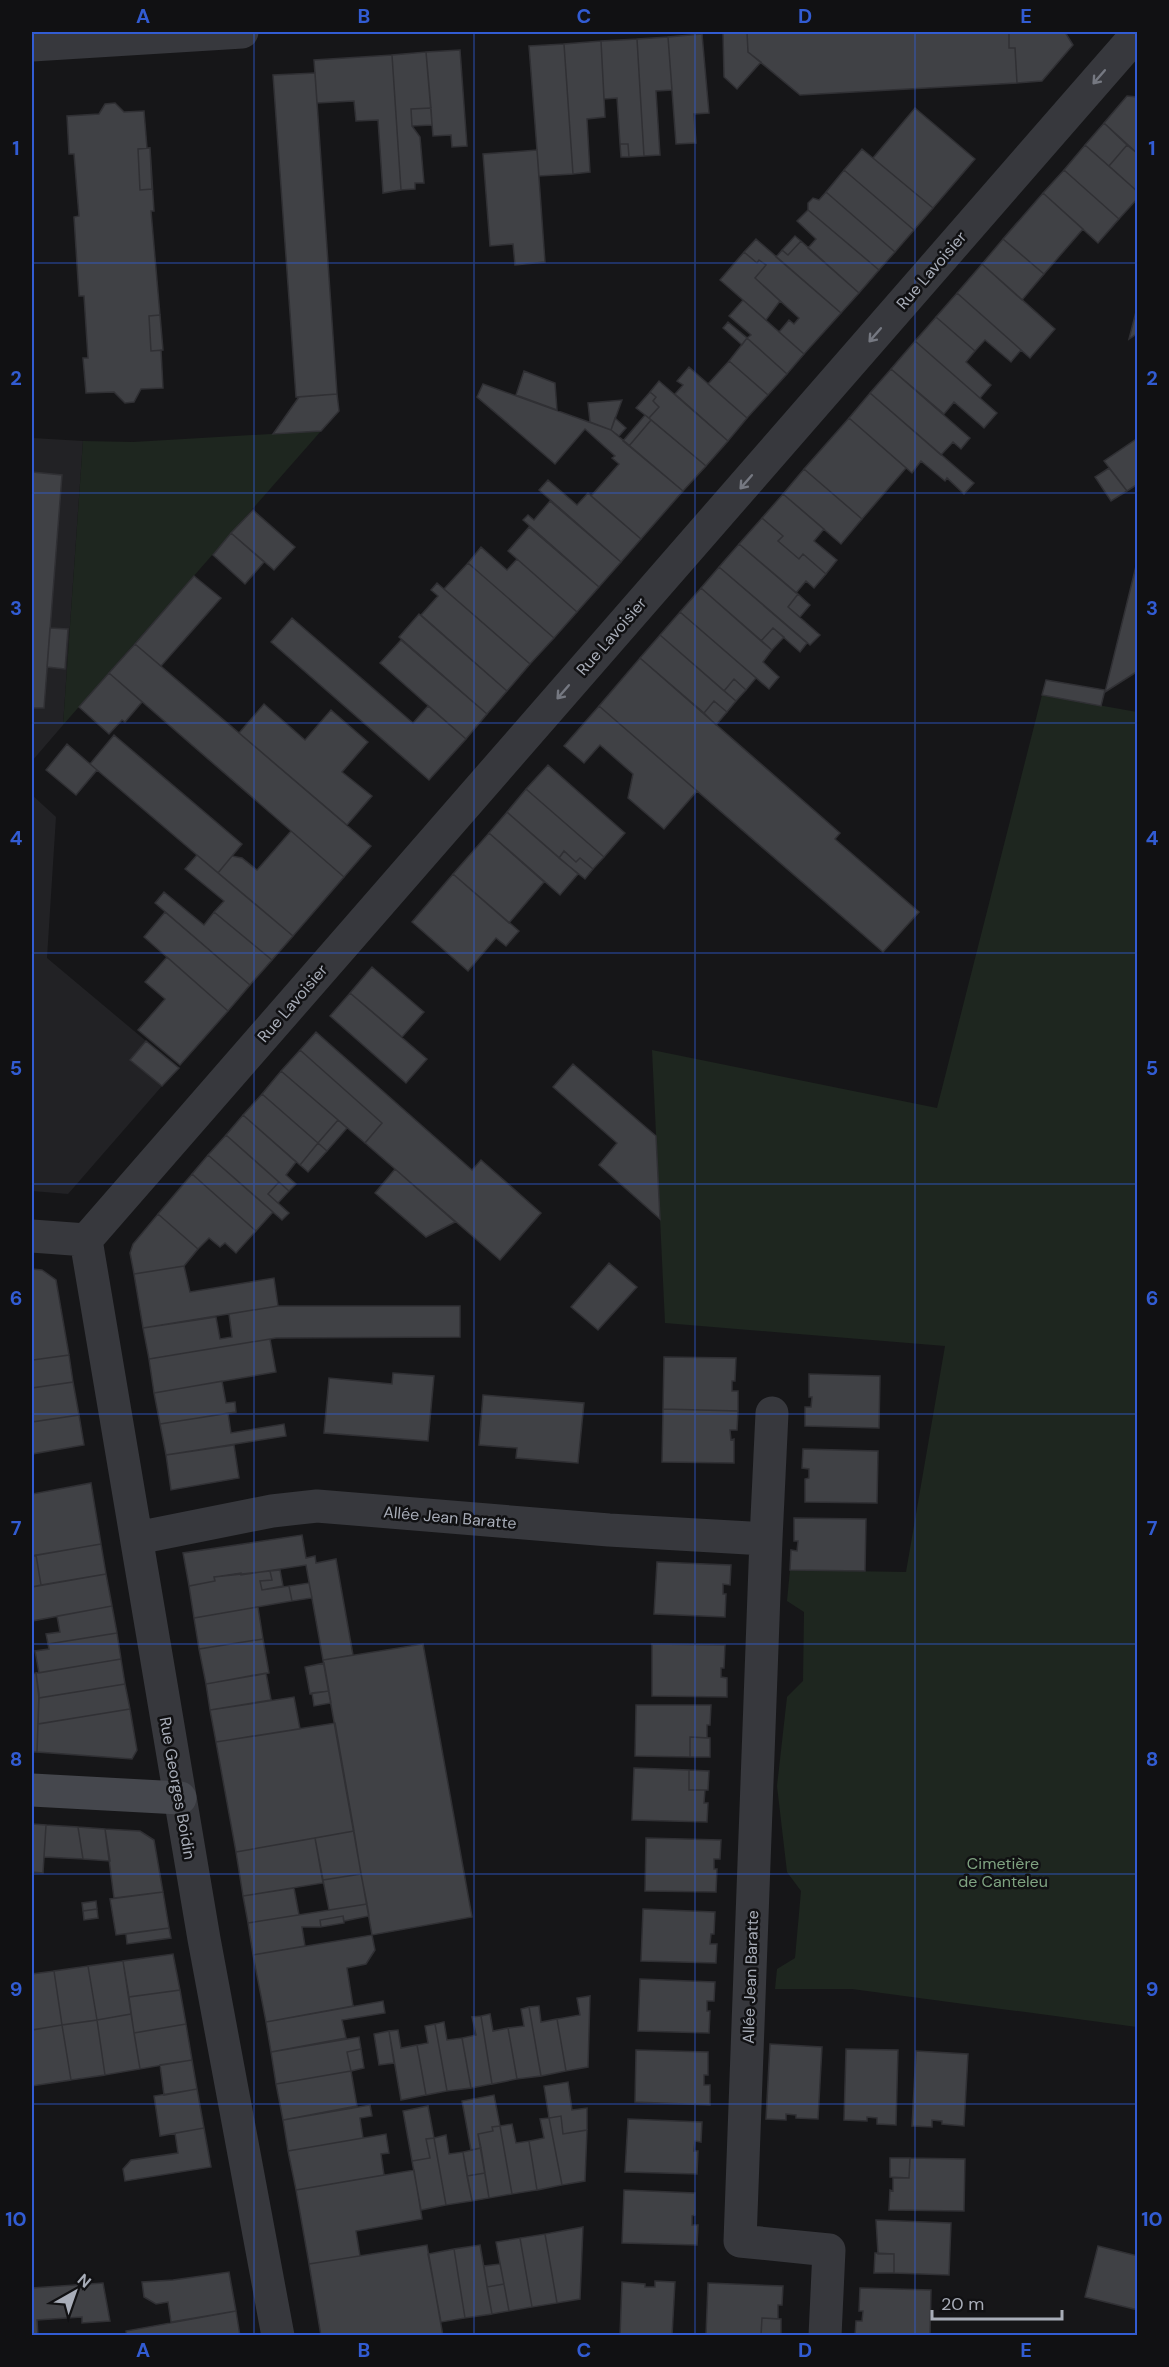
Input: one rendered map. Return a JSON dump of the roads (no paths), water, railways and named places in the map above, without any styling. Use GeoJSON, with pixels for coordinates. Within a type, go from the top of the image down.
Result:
{"type":"FeatureCollection","features":[{"type":"Feature","properties":{"kind":"street"},"geometry":{"type":"LineString","coordinates":[[32,45],[242,32]]}},
{"type":"Feature","properties":{"kind":"street","name":"Rue Lavoisier"},"geometry":{"type":"LineString","coordinates":[[86,1240],[1137,33]]}},
{"type":"Feature","properties":{"kind":"street"},"geometry":{"type":"LineString","coordinates":[[32,1236],[86,1240]]}},
{"type":"Feature","properties":{"kind":"street","name":"Rue Georges Boidin"},"geometry":{"type":"LineString","coordinates":[[86,1240],[204,1939],[278,2336]]}},
{"type":"Feature","properties":{"kind":"street","name":"Allée Jean Baratte"},"geometry":{"type":"LineString","coordinates":[[772,1413],[740,2241],[829,2250],[825,2336]]}},
{"type":"Feature","properties":{"kind":"street","name":"Allée Jean Baratte"},"geometry":{"type":"LineString","coordinates":[[137,1538],[272,1512],[317,1506],[609,1530],[766,1539]]}},
{"type":"Feature","properties":{"kind":"street"},"geometry":{"type":"LineString","coordinates":[[32,1790],[180,1798]]}},
{"type":"Feature","properties":{"kind":"park label","name":"Cimetière de Canteleu"},"geometry":{"type":"Point","coordinates":[1003,1872]}}]}
